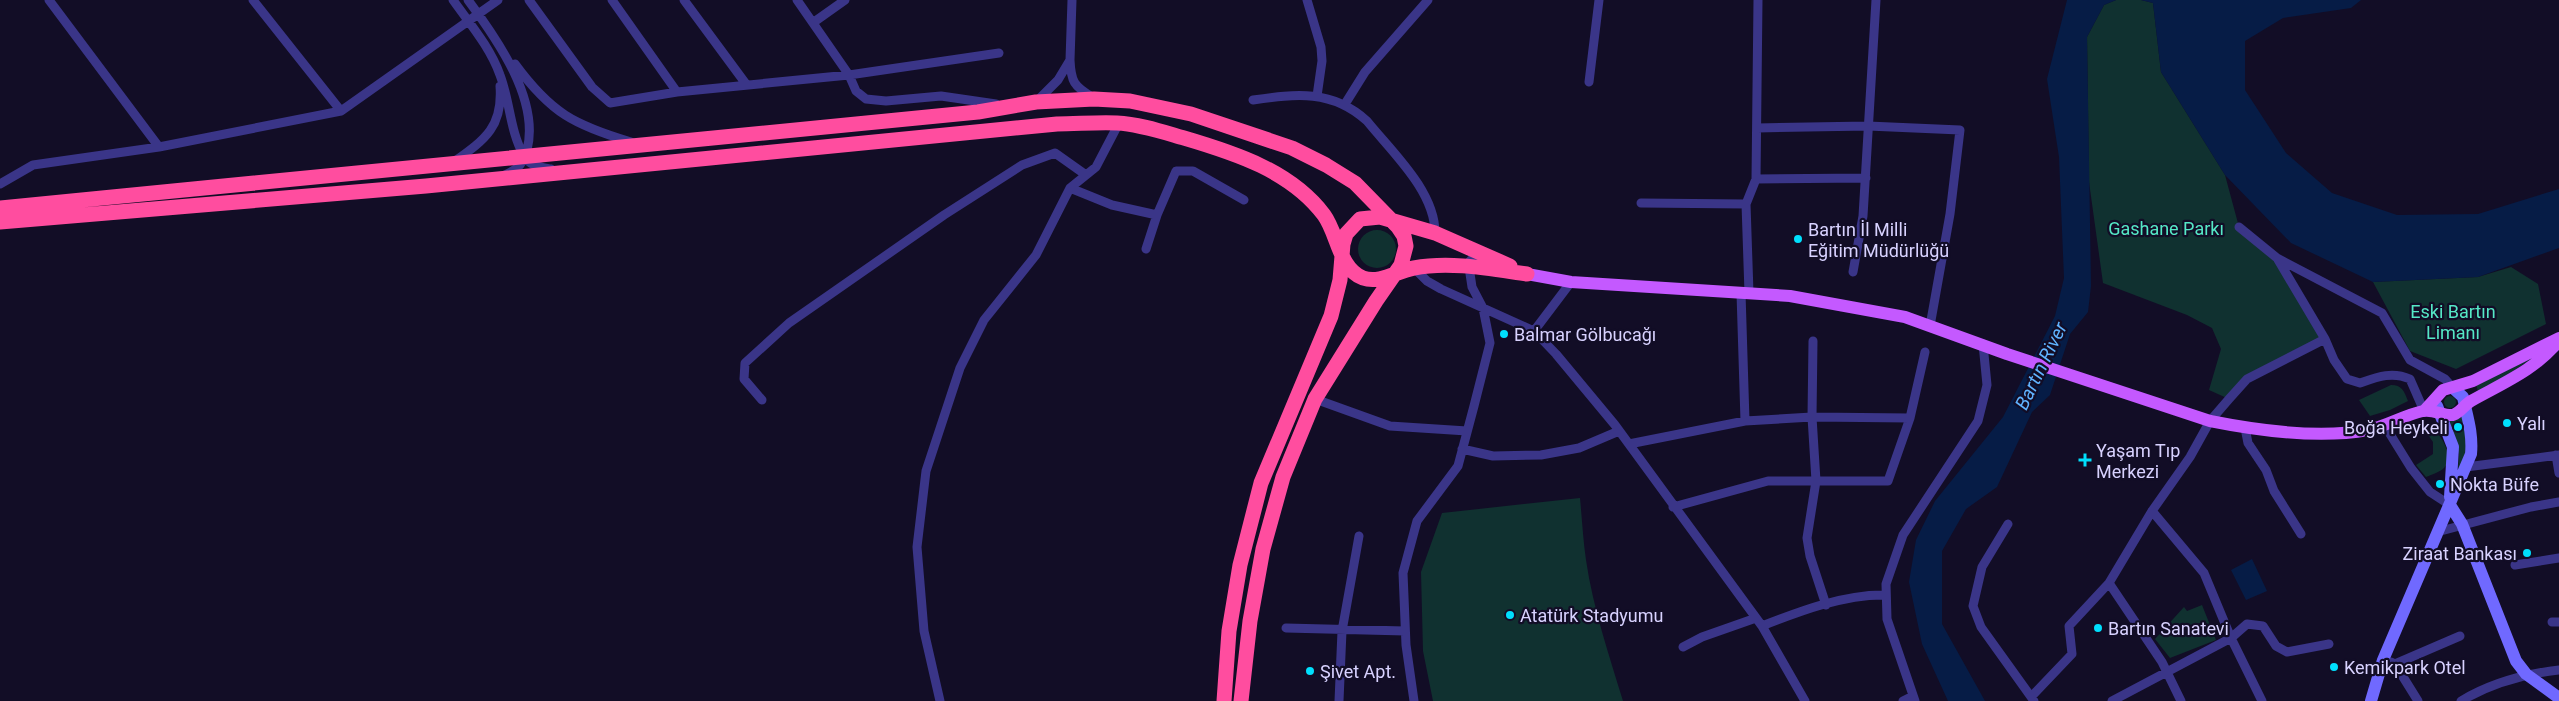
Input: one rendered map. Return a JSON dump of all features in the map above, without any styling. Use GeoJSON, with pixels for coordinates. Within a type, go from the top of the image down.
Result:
{"type":"FeatureCollection","features":[{"type":"Feature","properties":{"kind":"highway"},"geometry":{"type":"LineString","coordinates":[[0,208],[525,158],[978,112],[1036,102],[1094,99],[1130,101],[1191,114],[1292,148],[1355,183],[1404,236],[1410,262]]}},
{"type":"Feature","properties":{"kind":"highway"},"geometry":{"type":"LineString","coordinates":[[0,222],[498,179],[1057,124],[1119,123],[1165,132],[1217,148],[1255,163],[1287,180],[1306,195],[1325,216],[1343,255],[1354,273],[1363,278],[1384,278],[1410,262],[1470,272],[1485,262]]}},
{"type":"Feature","properties":{"kind":"highway"},"geometry":{"type":"LineString","coordinates":[[1224,701],[1230,621],[1240,565],[1261,482],[1331,316],[1340,280],[1343,255],[1342,244],[1346,234],[1356,222],[1370,216],[1390,220],[1435,233],[1485,262],[1527,274]]}},
{"type":"Feature","properties":{"kind":"highway"},"geometry":{"type":"LineString","coordinates":[[1241,701],[1250,621],[1263,549],[1282,476],[1315,399],[1394,273]]}},
{"type":"Feature","properties":{"kind":"main road"},"geometry":{"type":"LineString","coordinates":[[1527,274],[1571,282],[1800,298],[1905,317],[2086,381],[2210,421],[2245,428],[2339,432],[2385,426],[2424,411],[2453,415],[2463,406],[2527,371],[2550,352],[2559,339]]}},
{"type":"Feature","properties":{"kind":"main road"},"geometry":{"type":"LineString","coordinates":[[2424,411],[2443,390],[2474,381],[2559,339]]}},
{"type":"Feature","properties":{"kind":"main road"},"geometry":{"type":"LineString","coordinates":[[2371,701],[2389,662],[2437,532],[2466,467],[2472,441],[2471,428],[2463,406],[2461,393],[2452,388]]}},
{"type":"Feature","properties":{"kind":"main road"},"geometry":{"type":"LineString","coordinates":[[2438,396],[2436,405],[2441,412],[2453,447],[2450,505],[2462,524],[2516,660],[2526,674],[2559,698]]}},
{"type":"Feature","properties":{"kind":"main road"},"geometry":{"type":"LineString","coordinates":[[2544,687],[2559,691]]}},
{"type":"Feature","properties":{"kind":"street"},"geometry":{"type":"LineString","coordinates":[[49,0],[159,147]]}},
{"type":"Feature","properties":{"kind":"street"},"geometry":{"type":"LineString","coordinates":[[253,0],[341,111]]}},
{"type":"Feature","properties":{"kind":"street"},"geometry":{"type":"LineString","coordinates":[[453,0],[485,44],[500,73],[508,96],[517,138],[525,158],[534,166],[564,172]]}},
{"type":"Feature","properties":{"kind":"street"},"geometry":{"type":"LineString","coordinates":[[468,0],[517,77],[527,114],[530,137],[525,158],[518,167],[498,179]]}},
{"type":"Feature","properties":{"kind":"street"},"geometry":{"type":"LineString","coordinates":[[0,184],[33,165],[159,147],[341,111],[467,20],[498,0]]}},
{"type":"Feature","properties":{"kind":"street"},"geometry":{"type":"LineString","coordinates":[[529,0],[592,87],[610,103],[677,92],[849,75],[999,53]]}},
{"type":"Feature","properties":{"kind":"street"},"geometry":{"type":"LineString","coordinates":[[612,0],[677,92]]}},
{"type":"Feature","properties":{"kind":"street"},"geometry":{"type":"LineString","coordinates":[[684,0],[746,84]]}},
{"type":"Feature","properties":{"kind":"street"},"geometry":{"type":"LineString","coordinates":[[797,0],[849,75],[856,90],[866,99],[886,101],[941,96],[1012,107]]}},
{"type":"Feature","properties":{"kind":"street"},"geometry":{"type":"LineString","coordinates":[[814,22],[844,0]]}},
{"type":"Feature","properties":{"kind":"street"},"geometry":{"type":"LineString","coordinates":[[1072,0],[1071,78],[1078,89],[1094,99]]}},
{"type":"Feature","properties":{"kind":"street"},"geometry":{"type":"LineString","coordinates":[[1307,0],[1321,47],[1322,61],[1317,96]]}},
{"type":"Feature","properties":{"kind":"street"},"geometry":{"type":"LineString","coordinates":[[1345,104],[1365,72],[1428,0]]}},
{"type":"Feature","properties":{"kind":"street"},"geometry":{"type":"LineString","coordinates":[[1589,82],[1599,0]]}},
{"type":"Feature","properties":{"kind":"street"},"geometry":{"type":"LineString","coordinates":[[1745,421],[1746,204],[1756,179],[1758,0]]}},
{"type":"Feature","properties":{"kind":"street"},"geometry":{"type":"LineString","coordinates":[[1853,272],[1863,216],[1876,0]]}},
{"type":"Feature","properties":{"kind":"street"},"geometry":{"type":"LineString","coordinates":[[485,24],[537,93],[559,112],[594,131],[643,146]]}},
{"type":"Feature","properties":{"kind":"street"},"geometry":{"type":"LineString","coordinates":[[1036,102],[1058,80],[1070,60]]}},
{"type":"Feature","properties":{"kind":"street"},"geometry":{"type":"LineString","coordinates":[[449,165],[481,142],[495,124],[502,105],[500,73]]}},
{"type":"Feature","properties":{"kind":"street"},"geometry":{"type":"LineString","coordinates":[[1253,100],[1283,96],[1317,96],[1345,104],[1367,121],[1427,198],[1434,213],[1435,233]]}},
{"type":"Feature","properties":{"kind":"street"},"geometry":{"type":"LineString","coordinates":[[940,701],[924,631],[917,547],[926,471],[964,360],[984,320],[1036,255],[1070,188],[1096,167],[1119,123]]}},
{"type":"Feature","properties":{"kind":"street"},"geometry":{"type":"LineString","coordinates":[[1757,128],[1868,126],[1960,130],[1950,214],[1930,326]]}},
{"type":"Feature","properties":{"kind":"street"},"geometry":{"type":"LineString","coordinates":[[762,400],[744,379],[745,363],[789,323],[944,215],[1022,165],[1055,154],[1086,175]]}},
{"type":"Feature","properties":{"kind":"street"},"geometry":{"type":"LineString","coordinates":[[1146,249],[1157,215],[1176,171],[1193,171],[1244,200]]}},
{"type":"Feature","properties":{"kind":"street"},"geometry":{"type":"LineString","coordinates":[[1756,179],[1866,178]]}},
{"type":"Feature","properties":{"kind":"street"},"geometry":{"type":"LineString","coordinates":[[1070,188],[1112,205],[1157,215]]}},
{"type":"Feature","properties":{"kind":"street"},"geometry":{"type":"LineString","coordinates":[[1641,203],[1746,204]]}},
{"type":"Feature","properties":{"kind":"street"},"geometry":{"type":"LineString","coordinates":[[2239,227],[2277,258],[2382,313],[2410,360],[2445,379],[2452,388]]}},
{"type":"Feature","properties":{"kind":"street"},"geometry":{"type":"LineString","coordinates":[[2277,258],[2325,339],[2334,360],[2348,379],[2355,383],[2378,376],[2400,375],[2410,379],[2424,411]]}},
{"type":"Feature","properties":{"kind":"street"},"geometry":{"type":"LineString","coordinates":[[1410,262],[1427,281],[1441,289],[1534,331],[1556,354],[1629,444],[1673,507],[1762,626],[1805,701]]}},
{"type":"Feature","properties":{"kind":"street"},"geometry":{"type":"LineString","coordinates":[[1414,701],[1405,631],[1403,573],[1417,521],[1458,466],[1490,343],[1483,308],[1472,287],[1470,272]]}},
{"type":"Feature","properties":{"kind":"street"},"geometry":{"type":"LineString","coordinates":[[1534,331],[1571,282]]}},
{"type":"Feature","properties":{"kind":"street"},"geometry":{"type":"LineString","coordinates":[[2008,524],[1982,568],[1973,606],[1981,627],[2033,698],[2072,654],[2069,626],[2109,583],[2152,511],[2190,457],[2210,421],[2247,379],[2325,339]]}},
{"type":"Feature","properties":{"kind":"street"},"geometry":{"type":"LineString","coordinates":[[1813,341],[1812,417],[1816,481],[1807,538],[1810,556],[1826,605]]}},
{"type":"Feature","properties":{"kind":"street"},"geometry":{"type":"LineString","coordinates":[[1903,701],[1914,698],[1887,619],[1886,584],[1903,534],[1978,421],[1987,386],[1983,344]]}},
{"type":"Feature","properties":{"kind":"street"},"geometry":{"type":"LineString","coordinates":[[1673,507],[1768,481],[1888,481],[1910,418],[1925,352]]}},
{"type":"Feature","properties":{"kind":"street"},"geometry":{"type":"LineString","coordinates":[[2400,375],[2410,360]]}},
{"type":"Feature","properties":{"kind":"street"},"geometry":{"type":"LineString","coordinates":[[1315,399],[1390,426],[1467,431]]}},
{"type":"Feature","properties":{"kind":"street"},"geometry":{"type":"LineString","coordinates":[[1629,444],[1745,421],[1812,417],[1910,418]]}},
{"type":"Feature","properties":{"kind":"street"},"geometry":{"type":"LineString","coordinates":[[2385,426],[2410,468],[2430,492],[2450,505]]}},
{"type":"Feature","properties":{"kind":"street"},"geometry":{"type":"LineString","coordinates":[[2245,428],[2248,443],[2266,470],[2274,491],[2301,534]]}},
{"type":"Feature","properties":{"kind":"street"},"geometry":{"type":"LineString","coordinates":[[1462,449],[1493,456],[1541,454],[1579,448],[1619,431]]}},
{"type":"Feature","properties":{"kind":"street"},"geometry":{"type":"LineString","coordinates":[[2451,486],[2466,467],[2558,455],[2559,473]]}},
{"type":"Feature","properties":{"kind":"street"},"geometry":{"type":"LineString","coordinates":[[2437,532],[2462,524],[2559,502]]}},
{"type":"Feature","properties":{"kind":"street"},"geometry":{"type":"LineString","coordinates":[[2152,511],[2204,573],[2230,638],[2262,701]]}},
{"type":"Feature","properties":{"kind":"street"},"geometry":{"type":"LineString","coordinates":[[1339,701],[1342,631],[1359,536]]}},
{"type":"Feature","properties":{"kind":"street"},"geometry":{"type":"LineString","coordinates":[[2515,566],[2559,558]]}},
{"type":"Feature","properties":{"kind":"street"},"geometry":{"type":"LineString","coordinates":[[2109,583],[2168,672],[2181,701]]}},
{"type":"Feature","properties":{"kind":"street"},"geometry":{"type":"LineString","coordinates":[[1762,626],[1826,605],[1869,595],[1886,595]]}},
{"type":"Feature","properties":{"kind":"street"},"geometry":{"type":"LineString","coordinates":[[1682,647],[1702,637],[1756,618]]}},
{"type":"Feature","properties":{"kind":"street"},"geometry":{"type":"LineString","coordinates":[[2112,701],[2230,638],[2247,624],[2263,626],[2276,646],[2287,652],[2329,644]]}},
{"type":"Feature","properties":{"kind":"street"},"geometry":{"type":"LineString","coordinates":[[1286,628],[1342,631],[1405,631]]}},
{"type":"Feature","properties":{"kind":"street"},"geometry":{"type":"LineString","coordinates":[[2418,701],[2389,662],[2460,636]]}},
{"type":"Feature","properties":{"kind":"street"},"geometry":{"type":"LineString","coordinates":[[2461,701],[2476,692],[2526,674],[2559,670]]}},
{"type":"Feature","properties":{"kind":"green space","name":"Gashane Parkı"},"geometry":{"type":"Polygon","coordinates":[[[2116,0],[2141,0],[2153,3],[2161,72],[2225,175],[2239,227],[2277,258],[2325,339],[2247,379],[2229,399],[2209,390],[2221,349],[2212,328],[2187,315],[2103,283],[2089,182],[2087,37],[2104,5],[2116,0]]]}},
{"type":"Feature","properties":{"kind":"green space"},"geometry":{"type":"Polygon","coordinates":[[[1377,230],[1391,235],[1396,249],[1391,263],[1377,268],[1363,263],[1358,249],[1363,235],[1377,230]]]}},
{"type":"Feature","properties":{"kind":"green space","name":"Eski Bartın Limanı"},"geometry":{"type":"Polygon","coordinates":[[[2511,267],[2538,284],[2546,324],[2456,369],[2410,351],[2373,282],[2478,277],[2511,267]]]}},
{"type":"Feature","properties":{"kind":"green space"},"geometry":{"type":"Polygon","coordinates":[[[2550,346],[2479,394],[2476,385],[2550,346]]]}},
{"type":"Feature","properties":{"kind":"green space"},"geometry":{"type":"Polygon","coordinates":[[[2391,385],[2402,389],[2408,401],[2390,410],[2370,416],[2359,400],[2391,385]]]}},
{"type":"Feature","properties":{"kind":"green space"},"geometry":{"type":"Polygon","coordinates":[[[2448,396],[2452,396],[2456,402],[2452,408],[2448,408],[2444,404],[2444,400],[2448,396]]]}},
{"type":"Feature","properties":{"kind":"green space"},"geometry":{"type":"Polygon","coordinates":[[[2464,416],[2467,450],[2458,472],[2459,454],[2446,422],[2464,416]]]}},
{"type":"Feature","properties":{"kind":"green space"},"geometry":{"type":"Polygon","coordinates":[[[2425,424],[2432,425],[2439,434],[2445,445],[2448,457],[2444,468],[2426,477],[2416,465],[2433,454],[2433,442],[2426,432],[2425,424]]]}},
{"type":"Feature","properties":{"kind":"green space","name":"Atatürk Stadyumu"},"geometry":{"type":"Polygon","coordinates":[[[1580,498],[1589,578],[1602,631],[1623,701],[1433,701],[1423,651],[1421,572],[1442,513],[1580,498]]]}},
{"type":"Feature","properties":{"kind":"green space"},"geometry":{"type":"Polygon","coordinates":[[[2202,605],[2216,640],[2170,658],[2155,639],[2184,607],[2187,611],[2202,605]]]}},
{"type":"Feature","properties":{"kind":"water","name":"Bartın River"},"geometry":{"type":"Polygon","coordinates":[[[2067,0],[2116,0],[2104,5],[2087,37],[2091,286],[2088,312],[2070,334],[2050,395],[2032,412],[1997,487],[1966,509],[1942,551],[1942,624],[1985,701],[1948,701],[1922,644],[1909,582],[1916,540],[1935,501],[2003,417],[2055,316],[2064,278],[2059,157],[2047,79],[2067,0]]]}},
{"type":"Feature","properties":{"kind":"water"},"geometry":{"type":"Polygon","coordinates":[[[2141,0],[2361,0],[2351,8],[2283,18],[2245,41],[2245,90],[2286,153],[2332,193],[2397,215],[2478,214],[2559,189],[2559,248],[2478,277],[2373,282],[2291,243],[2225,175],[2161,72],[2153,3],[2141,0]]]}},
{"type":"Feature","properties":{"kind":"water"},"geometry":{"type":"Polygon","coordinates":[[[2252,559],[2267,591],[2246,600],[2231,570],[2252,559]]]}},
{"type":"Feature","properties":{"kind":"place","name":"Bartın İl Milli Eğitim Müdürlüğü"},"geometry":{"type":"Point","coordinates":[1798,239]}},
{"type":"Feature","properties":{"kind":"place","name":"Balmar Gölbucağı"},"geometry":{"type":"Point","coordinates":[1504,334]}},
{"type":"Feature","properties":{"kind":"place","name":"Yalı"},"geometry":{"type":"Point","coordinates":[2507,423]}},
{"type":"Feature","properties":{"kind":"place","name":"Boğa Heykeli"},"geometry":{"type":"Point","coordinates":[2458,427]}},
{"type":"Feature","properties":{"kind":"place","name":"Yaşam Tıp Merkezi"},"geometry":{"type":"Point","coordinates":[2085,460]}},
{"type":"Feature","properties":{"kind":"place","name":"Nokta Büfe"},"geometry":{"type":"Point","coordinates":[2440,484]}},
{"type":"Feature","properties":{"kind":"place","name":"Ziraat Bankası"},"geometry":{"type":"Point","coordinates":[2527,553]}},
{"type":"Feature","properties":{"kind":"place","name":"Atatürk Stadyumu"},"geometry":{"type":"Point","coordinates":[1510,615]}},
{"type":"Feature","properties":{"kind":"place","name":"Bartın Sanatevi"},"geometry":{"type":"Point","coordinates":[2098,628]}},
{"type":"Feature","properties":{"kind":"place","name":"Kemikpark Otel"},"geometry":{"type":"Point","coordinates":[2334,667]}},
{"type":"Feature","properties":{"kind":"place","name":"Şivet Apt."},"geometry":{"type":"Point","coordinates":[1310,671]}}]}
